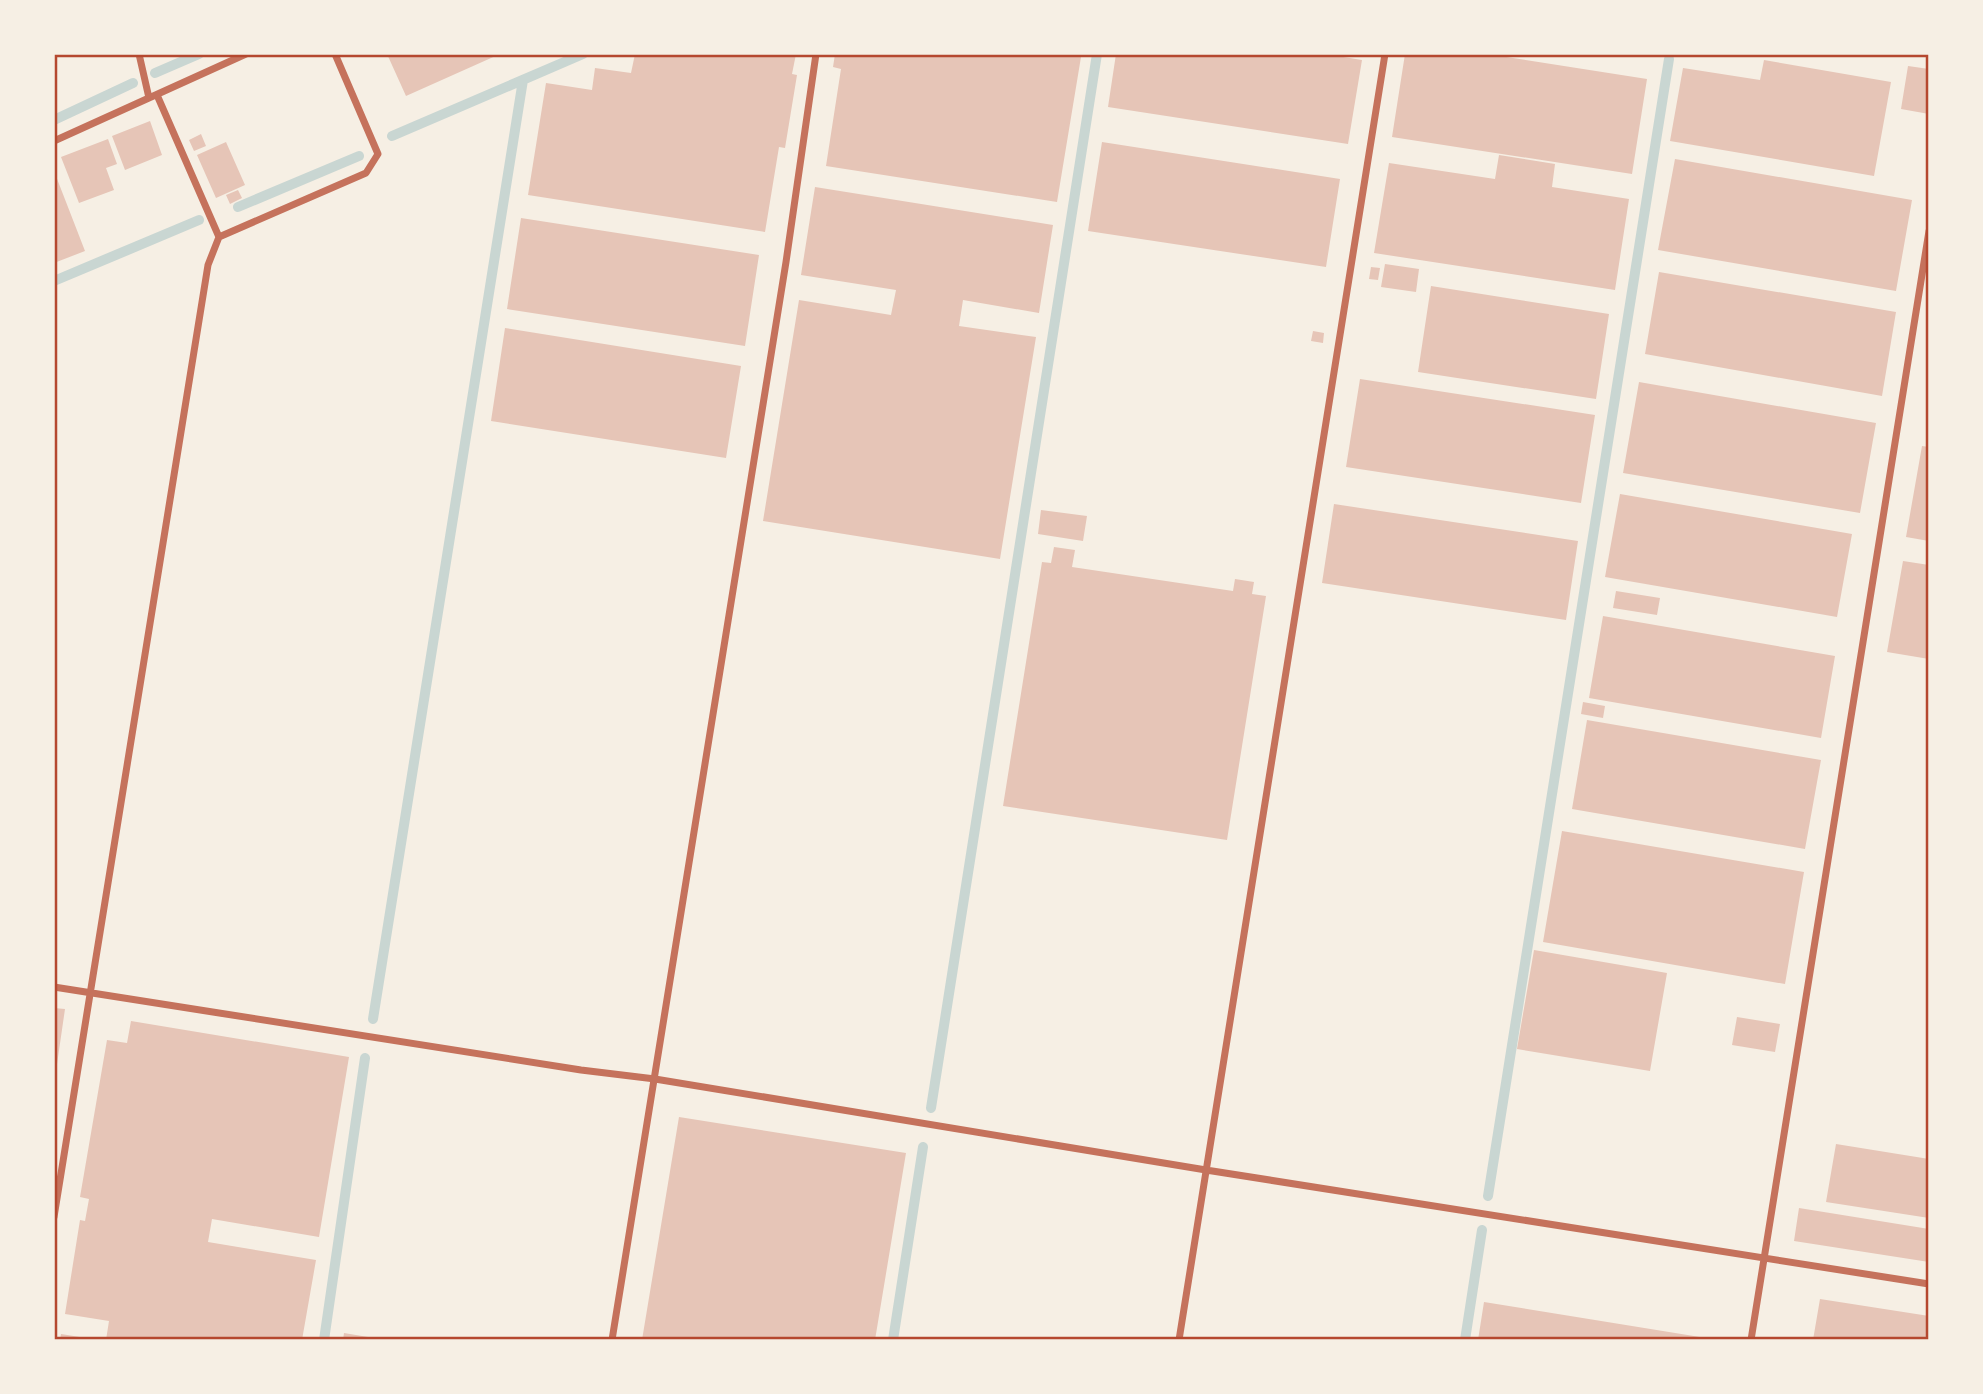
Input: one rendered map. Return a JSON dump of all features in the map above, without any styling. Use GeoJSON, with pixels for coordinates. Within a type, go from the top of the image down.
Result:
{"type":"FeatureCollection","features":[{"type":"Feature","properties":{"kind":"street"},"geometry":{"type":"LineString","coordinates":[[139,54],[153,96],[219,237]]}},
{"type":"Feature","properties":{"kind":"street"},"geometry":{"type":"LineString","coordinates":[[54,141],[246,54]]}},
{"type":"Feature","properties":{"kind":"street"},"geometry":{"type":"LineString","coordinates":[[54,1217],[208,265],[219,237],[366,173],[378,154],[335,54]]}},
{"type":"Feature","properties":{"kind":"street"},"geometry":{"type":"LineString","coordinates":[[612,1340],[784,275],[816,54]]}},
{"type":"Feature","properties":{"kind":"street"},"geometry":{"type":"LineString","coordinates":[[1179,1340],[1385,54]]}},
{"type":"Feature","properties":{"kind":"street"},"geometry":{"type":"LineString","coordinates":[[1751,1340],[1929,231]]}},
{"type":"Feature","properties":{"kind":"street"},"geometry":{"type":"LineString","coordinates":[[54,988],[581,1070],[655,1079],[1206,1170],[1929,1284]]}},
{"type":"Feature","properties":{"kind":"building"},"geometry":{"type":"Polygon","coordinates":[[[387,54],[500,54],[406,96],[387,54]]]}},
{"type":"Feature","properties":{"kind":"building"},"geometry":{"type":"Polygon","coordinates":[[[635,54],[796,54],[792,74],[797,75],[785,148],[779,147],[765,232],[528,195],[546,83],[592,90],[595,68],[631,73],[635,54]]]}},
{"type":"Feature","properties":{"kind":"building"},"geometry":{"type":"Polygon","coordinates":[[[835,54],[1062,54],[1081,57],[1057,202],[826,166],[841,69],[833,67],[835,54]]]}},
{"type":"Feature","properties":{"kind":"building"},"geometry":{"type":"Polygon","coordinates":[[[1116,54],[1325,54],[1362,60],[1348,144],[1108,107],[1116,54]]]}},
{"type":"Feature","properties":{"kind":"building"},"geometry":{"type":"Polygon","coordinates":[[[1405,54],[1487,54],[1647,79],[1632,174],[1392,137],[1405,54]]]}},
{"type":"Feature","properties":{"kind":"building"},"geometry":{"type":"Polygon","coordinates":[[[1764,60],[1891,82],[1874,176],[1670,141],[1683,68],[1760,80],[1764,60]]]}},
{"type":"Feature","properties":{"kind":"building"},"geometry":{"type":"Polygon","coordinates":[[[1908,66],[1929,69],[1929,114],[1901,109],[1908,66]]]}},
{"type":"Feature","properties":{"kind":"building"},"geometry":{"type":"Polygon","coordinates":[[[150,121],[162,155],[125,170],[112,136],[150,121]]]}},
{"type":"Feature","properties":{"kind":"building"},"geometry":{"type":"Polygon","coordinates":[[[201,134],[206,146],[194,151],[189,140],[201,134]]]}},
{"type":"Feature","properties":{"kind":"building"},"geometry":{"type":"Polygon","coordinates":[[[108,139],[117,164],[106,168],[114,190],[79,203],[61,157],[108,139]]]}},
{"type":"Feature","properties":{"kind":"building"},"geometry":{"type":"Polygon","coordinates":[[[226,142],[245,185],[216,198],[197,155],[226,142]]]}},
{"type":"Feature","properties":{"kind":"building"},"geometry":{"type":"Polygon","coordinates":[[[1102,142],[1340,179],[1326,267],[1088,231],[1102,142]]]}},
{"type":"Feature","properties":{"kind":"building"},"geometry":{"type":"Polygon","coordinates":[[[1499,155],[1555,164],[1552,187],[1629,199],[1615,290],[1374,253],[1389,163],[1495,179],[1499,155]]]}},
{"type":"Feature","properties":{"kind":"building"},"geometry":{"type":"Polygon","coordinates":[[[1675,159],[1912,200],[1896,291],[1658,250],[1675,159]]]}},
{"type":"Feature","properties":{"kind":"building"},"geometry":{"type":"Polygon","coordinates":[[[54,171],[85,251],[54,263],[54,171]]]}},
{"type":"Feature","properties":{"kind":"building"},"geometry":{"type":"Polygon","coordinates":[[[815,187],[1053,225],[1039,313],[963,300],[959,326],[1036,337],[1000,559],[763,521],[799,300],[891,315],[896,290],[801,275],[815,187]]]}},
{"type":"Feature","properties":{"kind":"building"},"geometry":{"type":"Polygon","coordinates":[[[238,190],[242,198],[230,204],[226,195],[238,190]]]}},
{"type":"Feature","properties":{"kind":"building"},"geometry":{"type":"Polygon","coordinates":[[[521,218],[759,255],[745,346],[507,309],[521,218]]]}},
{"type":"Feature","properties":{"kind":"building"},"geometry":{"type":"Polygon","coordinates":[[[1385,264],[1419,269],[1416,292],[1381,287],[1385,264]]]}},
{"type":"Feature","properties":{"kind":"building"},"geometry":{"type":"Polygon","coordinates":[[[1371,267],[1380,268],[1378,280],[1369,279],[1371,267]]]}},
{"type":"Feature","properties":{"kind":"building"},"geometry":{"type":"Polygon","coordinates":[[[1659,272],[1896,312],[1882,396],[1645,354],[1659,272]]]}},
{"type":"Feature","properties":{"kind":"building"},"geometry":{"type":"Polygon","coordinates":[[[1431,286],[1609,314],[1596,399],[1418,372],[1431,286]]]}},
{"type":"Feature","properties":{"kind":"building"},"geometry":{"type":"Polygon","coordinates":[[[505,328],[741,366],[726,458],[491,421],[505,328]]]}},
{"type":"Feature","properties":{"kind":"building"},"geometry":{"type":"Polygon","coordinates":[[[1313,331],[1324,333],[1323,343],[1311,341],[1313,331]]]}},
{"type":"Feature","properties":{"kind":"building"},"geometry":{"type":"Polygon","coordinates":[[[1360,379],[1595,415],[1581,503],[1346,467],[1360,379]]]}},
{"type":"Feature","properties":{"kind":"building"},"geometry":{"type":"Polygon","coordinates":[[[1639,382],[1876,423],[1860,513],[1623,473],[1639,382]]]}},
{"type":"Feature","properties":{"kind":"building"},"geometry":{"type":"Polygon","coordinates":[[[1922,446],[1929,447],[1929,541],[1906,537],[1922,446]]]}},
{"type":"Feature","properties":{"kind":"building"},"geometry":{"type":"Polygon","coordinates":[[[1620,494],[1852,534],[1837,617],[1605,577],[1620,494]]]}},
{"type":"Feature","properties":{"kind":"building"},"geometry":{"type":"Polygon","coordinates":[[[1334,504],[1578,541],[1566,620],[1322,583],[1334,504]]]}},
{"type":"Feature","properties":{"kind":"building"},"geometry":{"type":"Polygon","coordinates":[[[1041,510],[1087,516],[1083,541],[1038,534],[1041,510]]]}},
{"type":"Feature","properties":{"kind":"building"},"geometry":{"type":"Polygon","coordinates":[[[1054,547],[1075,550],[1072,567],[1233,591],[1235,579],[1254,582],[1252,594],[1266,596],[1227,840],[1003,806],[1042,562],[1051,563],[1054,547]]]}},
{"type":"Feature","properties":{"kind":"building"},"geometry":{"type":"Polygon","coordinates":[[[1903,561],[1929,565],[1929,659],[1887,652],[1903,561]]]}},
{"type":"Feature","properties":{"kind":"building"},"geometry":{"type":"Polygon","coordinates":[[[1616,591],[1660,598],[1657,615],[1613,608],[1616,591]]]}},
{"type":"Feature","properties":{"kind":"building"},"geometry":{"type":"Polygon","coordinates":[[[1603,616],[1835,656],[1821,738],[1589,698],[1603,616]]]}},
{"type":"Feature","properties":{"kind":"building"},"geometry":{"type":"Polygon","coordinates":[[[1583,702],[1605,706],[1603,718],[1581,714],[1583,702]]]}},
{"type":"Feature","properties":{"kind":"building"},"geometry":{"type":"Polygon","coordinates":[[[1587,720],[1821,760],[1805,849],[1572,809],[1587,720]]]}},
{"type":"Feature","properties":{"kind":"building"},"geometry":{"type":"Polygon","coordinates":[[[1562,831],[1804,872],[1785,984],[1543,942],[1562,831]]]}},
{"type":"Feature","properties":{"kind":"building"},"geometry":{"type":"Polygon","coordinates":[[[1534,950],[1667,973],[1650,1071],[1517,1049],[1534,950]]]}},
{"type":"Feature","properties":{"kind":"building"},"geometry":{"type":"Polygon","coordinates":[[[54,1008],[65,1009],[56,1071],[54,1071],[54,1008]]]}},
{"type":"Feature","properties":{"kind":"building"},"geometry":{"type":"Polygon","coordinates":[[[1737,1017],[1780,1024],[1775,1052],[1732,1045],[1737,1017]]]}},
{"type":"Feature","properties":{"kind":"building"},"geometry":{"type":"Polygon","coordinates":[[[131,1021],[349,1057],[319,1237],[212,1219],[208,1242],[316,1260],[302,1340],[222,1340],[208,1337],[208,1340],[106,1340],[109,1321],[65,1314],[80,1220],[85,1221],[89,1199],[80,1197],[107,1040],[127,1043],[131,1021]]]}},
{"type":"Feature","properties":{"kind":"building"},"geometry":{"type":"Polygon","coordinates":[[[679,1117],[906,1153],[875,1340],[642,1340],[679,1117]]]}},
{"type":"Feature","properties":{"kind":"building"},"geometry":{"type":"Polygon","coordinates":[[[1836,1144],[1929,1159],[1929,1218],[1826,1202],[1836,1144]]]}},
{"type":"Feature","properties":{"kind":"building"},"geometry":{"type":"Polygon","coordinates":[[[1799,1208],[1929,1229],[1929,1262],[1794,1241],[1799,1208]]]}},
{"type":"Feature","properties":{"kind":"building"},"geometry":{"type":"Polygon","coordinates":[[[1820,1299],[1929,1316],[1929,1340],[1813,1340],[1820,1299]]]}},
{"type":"Feature","properties":{"kind":"building"},"geometry":{"type":"Polygon","coordinates":[[[1484,1302],[1706,1338],[1706,1340],[1478,1340],[1484,1302]]]}},
{"type":"Feature","properties":{"kind":"building"},"geometry":{"type":"Polygon","coordinates":[[[344,1333],[374,1338],[374,1340],[343,1340],[344,1333]]]}},
{"type":"Feature","properties":{"kind":"building"},"geometry":{"type":"Polygon","coordinates":[[[61,1334],[86,1338],[86,1340],[60,1340],[61,1334]]]}},
{"type":"Feature","properties":{"kind":"waterway"},"geometry":{"type":"LineString","coordinates":[[155,73],[199,54]]}},
{"type":"Feature","properties":{"kind":"waterway"},"geometry":{"type":"LineString","coordinates":[[392,136],[583,54]]}},
{"type":"Feature","properties":{"kind":"waterway"},"geometry":{"type":"LineString","coordinates":[[931,1108],[1097,54]]}},
{"type":"Feature","properties":{"kind":"waterway"},"geometry":{"type":"LineString","coordinates":[[1488,1196],[1669,59]]}},
{"type":"Feature","properties":{"kind":"waterway"},"geometry":{"type":"LineString","coordinates":[[373,1019],[523,80]]}},
{"type":"Feature","properties":{"kind":"waterway"},"geometry":{"type":"LineString","coordinates":[[54,120],[133,83]]}},
{"type":"Feature","properties":{"kind":"waterway"},"geometry":{"type":"LineString","coordinates":[[238,207],[359,156]]}},
{"type":"Feature","properties":{"kind":"waterway"},"geometry":{"type":"LineString","coordinates":[[54,281],[199,220]]}},
{"type":"Feature","properties":{"kind":"waterway"},"geometry":{"type":"LineString","coordinates":[[324,1340],[365,1058]]}},
{"type":"Feature","properties":{"kind":"waterway"},"geometry":{"type":"LineString","coordinates":[[893,1340],[923,1147]]}},
{"type":"Feature","properties":{"kind":"waterway"},"geometry":{"type":"LineString","coordinates":[[1465,1340],[1482,1230]]}}]}
